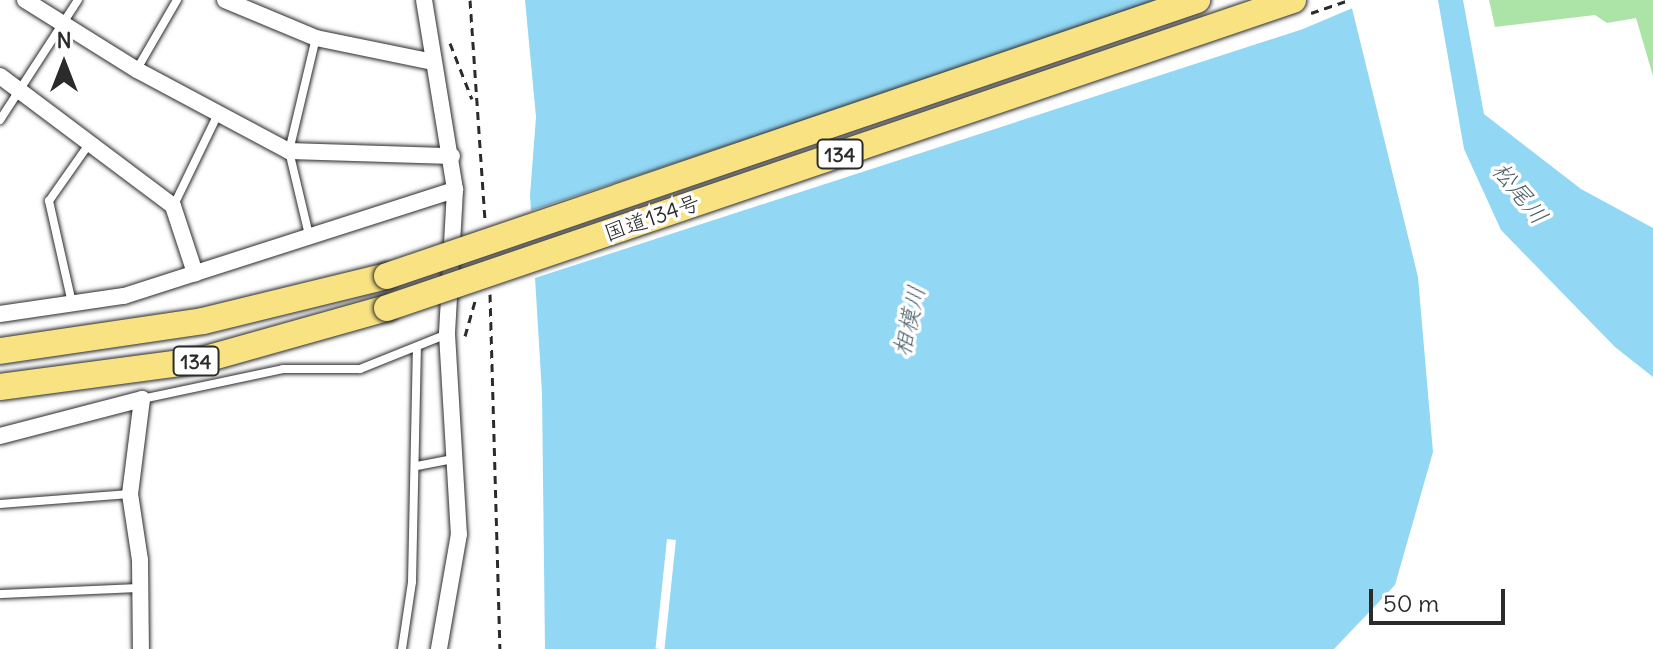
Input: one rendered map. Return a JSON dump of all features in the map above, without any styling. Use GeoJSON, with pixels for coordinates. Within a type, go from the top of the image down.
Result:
{"type":"FeatureCollection","features":[{"type":"Feature","properties":{"kind":"highway","name":"国道134号"},"geometry":{"type":"LineString","coordinates":[[0,351],[203,321],[387,276],[1197,0]]}},
{"type":"Feature","properties":{"kind":"highway","name":"国道134号"},"geometry":{"type":"LineString","coordinates":[[0,387],[202,360],[387,308],[1293,0]]}},
{"type":"Feature","properties":{"kind":"street"},"geometry":{"type":"LineString","coordinates":[[25,0],[62,26],[217,116],[289,151],[452,156]]}},
{"type":"Feature","properties":{"kind":"street"},"geometry":{"type":"LineString","coordinates":[[225,0],[316,38],[433,62]]}},
{"type":"Feature","properties":{"kind":"street"},"geometry":{"type":"LineString","coordinates":[[424,0],[452,156],[455,190],[447,334],[459,534],[439,649]]}},
{"type":"Feature","properties":{"kind":"street"},"geometry":{"type":"LineString","coordinates":[[0,76],[173,206],[195,273]]}},
{"type":"Feature","properties":{"kind":"street"},"geometry":{"type":"LineString","coordinates":[[0,314],[124,296],[455,190]]}},
{"type":"Feature","properties":{"kind":"street"},"geometry":{"type":"LineString","coordinates":[[0,436],[142,399],[130,494],[140,588],[141,649]]}},
{"type":"Feature","properties":{"kind":"lane"},"geometry":{"type":"LineString","coordinates":[[0,120],[78,0]]}},
{"type":"Feature","properties":{"kind":"lane"},"geometry":{"type":"LineString","coordinates":[[137,70],[177,0]]}},
{"type":"Feature","properties":{"kind":"lane"},"geometry":{"type":"LineString","coordinates":[[309,235],[289,151],[316,38]]}},
{"type":"Feature","properties":{"kind":"lane"},"geometry":{"type":"LineString","coordinates":[[173,206],[217,116]]}},
{"type":"Feature","properties":{"kind":"lane"},"geometry":{"type":"LineString","coordinates":[[72,304],[49,201],[90,143]]}},
{"type":"Feature","properties":{"kind":"lane"},"geometry":{"type":"LineString","coordinates":[[142,399],[283,369],[360,369],[417,349],[447,334]]}},
{"type":"Feature","properties":{"kind":"lane"},"geometry":{"type":"LineString","coordinates":[[402,649],[412,582],[417,466],[417,349]]}},
{"type":"Feature","properties":{"kind":"lane"},"geometry":{"type":"LineString","coordinates":[[417,466],[455,459]]}},
{"type":"Feature","properties":{"kind":"lane"},"geometry":{"type":"LineString","coordinates":[[0,504],[130,494]]}},
{"type":"Feature","properties":{"kind":"lane"},"geometry":{"type":"LineString","coordinates":[[0,594],[140,588]]}},
{"type":"Feature","properties":{"kind":"path"},"geometry":{"type":"LineString","coordinates":[[470,0],[476,43],[474,103],[485,223]]}},
{"type":"Feature","properties":{"kind":"path"},"geometry":{"type":"LineString","coordinates":[[448,31],[474,103]]}},
{"type":"Feature","properties":{"kind":"path"},"geometry":{"type":"LineString","coordinates":[[489,282],[500,649]]}},
{"type":"Feature","properties":{"kind":"path"},"geometry":{"type":"LineString","coordinates":[[450,368],[475,299]]}},
{"type":"Feature","properties":{"kind":"green space"},"geometry":{"type":"Polygon","coordinates":[[[1489,0],[1653,0],[1653,76],[1636,18],[1607,23],[1595,15],[1495,27],[1489,0]]]}},
{"type":"Feature","properties":{"kind":"water","name":"相模川"},"geometry":{"type":"Polygon","coordinates":[[[525,0],[1350,0],[1418,277],[1433,452],[1395,585],[1334,649],[545,649],[542,393],[530,195],[536,117],[525,0]]]}},
{"type":"Feature","properties":{"kind":"water","name":"松尾川"},"geometry":{"type":"Polygon","coordinates":[[[1438,0],[1463,0],[1484,114],[1581,189],[1653,228],[1653,377],[1615,347],[1501,230],[1464,149],[1438,0]]]}},
{"type":"Feature","properties":{"kind":"pier"},"geometry":{"type":"Polygon","coordinates":[[[1167,0],[1354,0],[1355,7],[1303,29],[532,279],[527,212],[1167,0]]]}},
{"type":"Feature","properties":{"kind":"pier"},"geometry":{"type":"Polygon","coordinates":[[[667,539],[676,540],[664,649],[656,648],[667,539]]]}}]}
